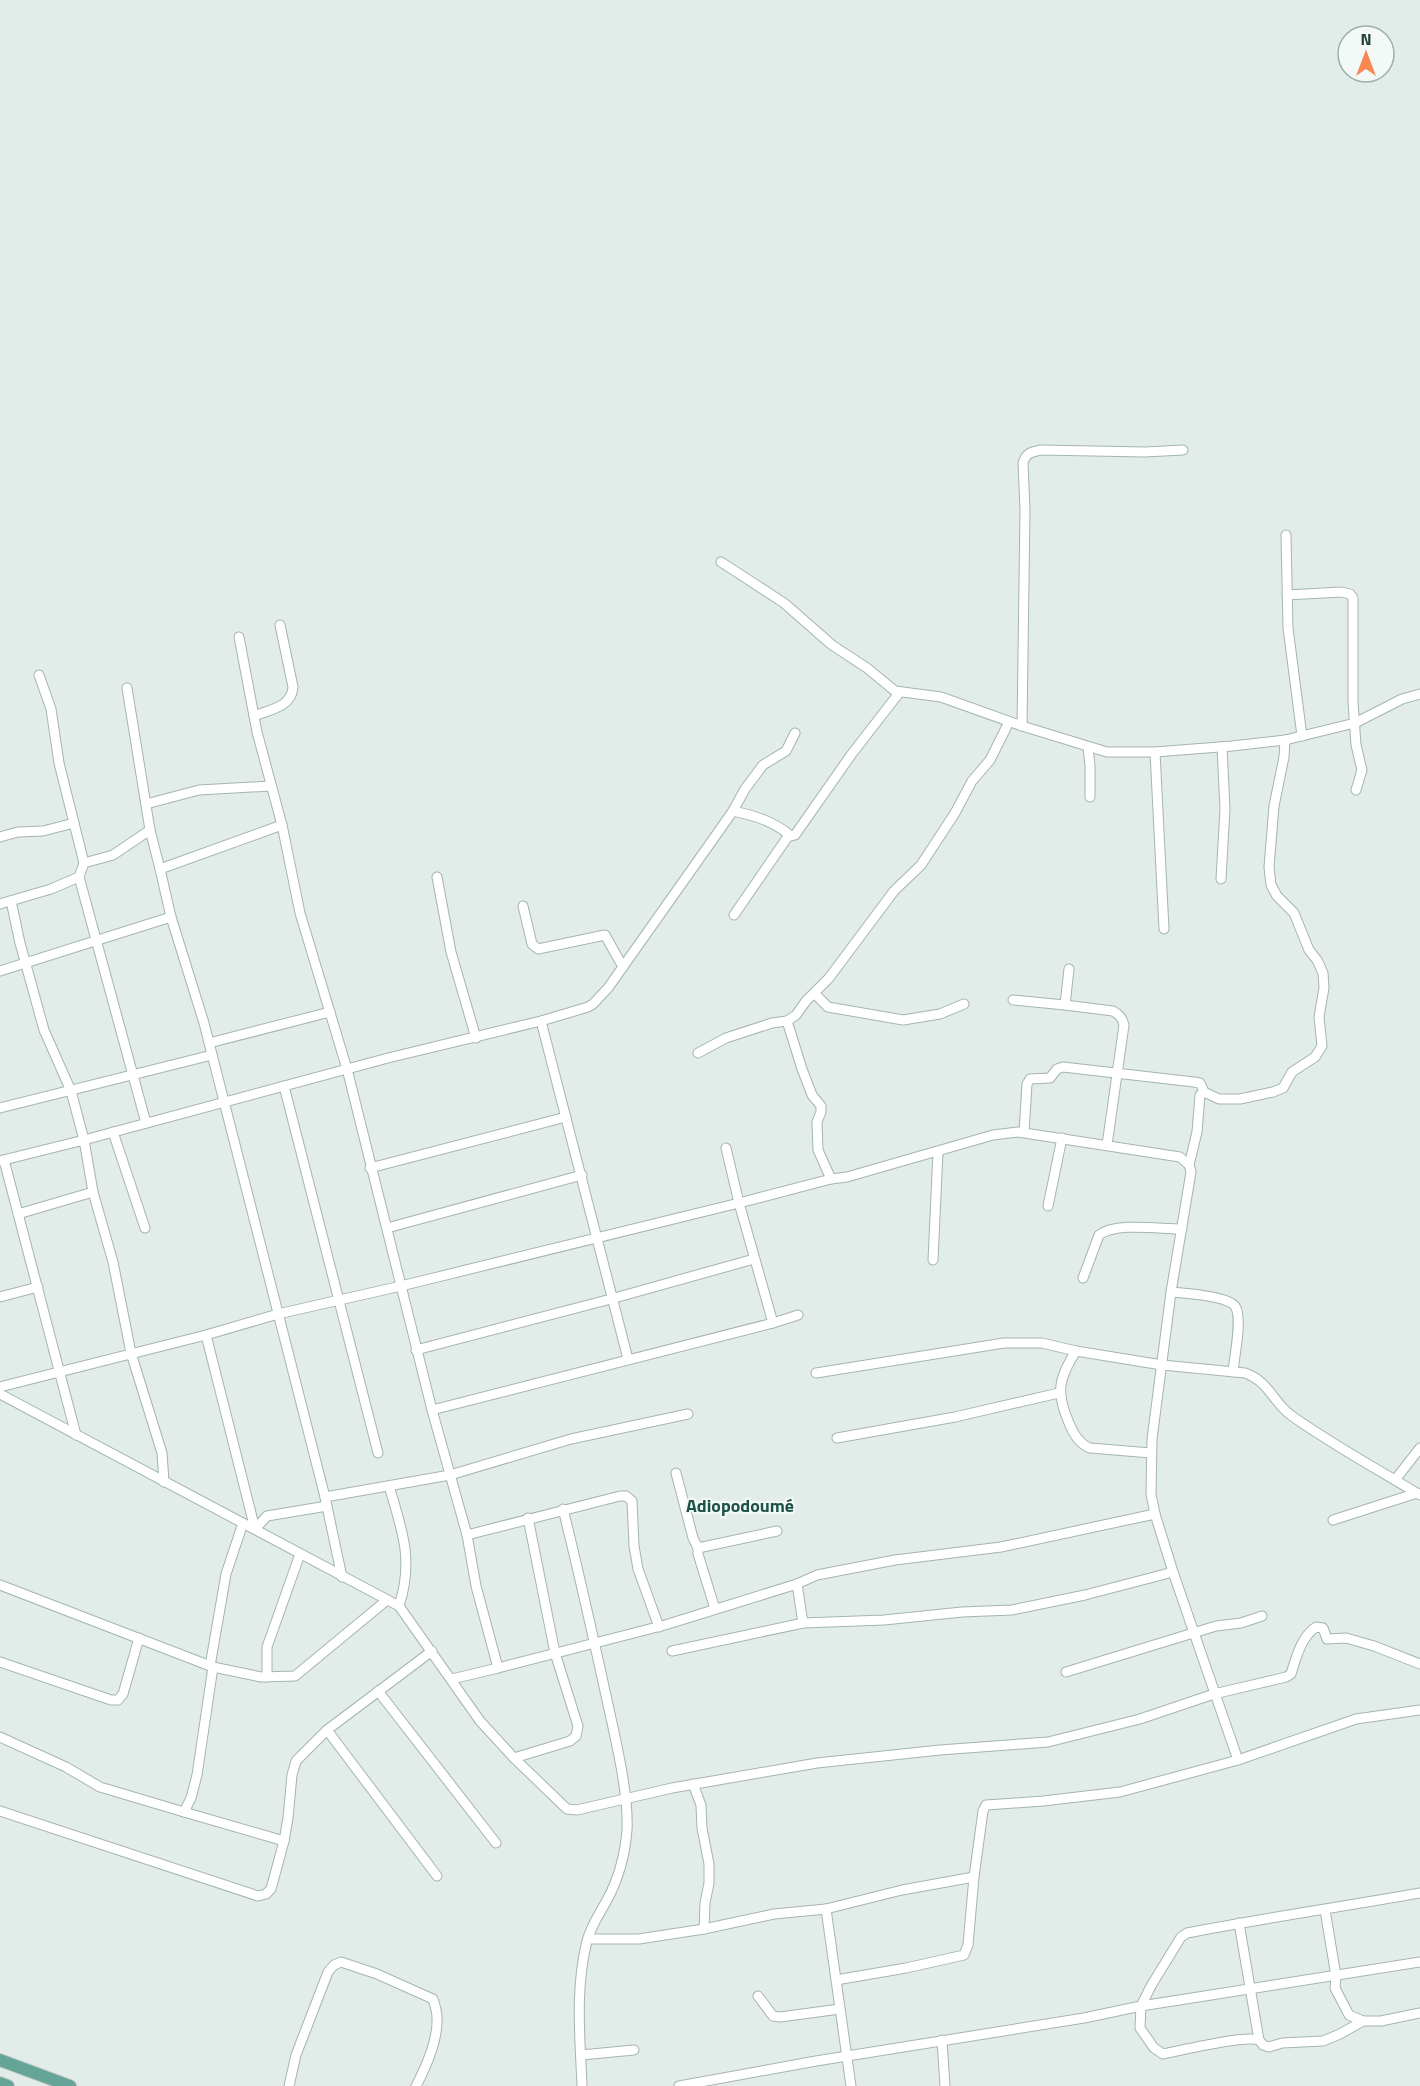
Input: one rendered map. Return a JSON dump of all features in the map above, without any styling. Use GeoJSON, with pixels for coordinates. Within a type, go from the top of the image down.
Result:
{"type":"FeatureCollection","features":[{"type":"Feature","properties":{"kind":"main road"},"geometry":{"type":"LineString","coordinates":[[0,2060],[70,2086]]}},
{"type":"Feature","properties":{"kind":"main road"},"geometry":{"type":"LineString","coordinates":[[0,2083],[8,2086]]}},
{"type":"Feature","properties":{"kind":"street"},"geometry":{"type":"LineString","coordinates":[[1022,726],[1025,545],[1023,463],[1025,457],[1031,452],[1041,450],[1135,452],[1183,450]]}},
{"type":"Feature","properties":{"kind":"street"},"geometry":{"type":"LineString","coordinates":[[1286,535],[1288,628],[1302,736]]}},
{"type":"Feature","properties":{"kind":"street"},"geometry":{"type":"LineString","coordinates":[[721,562],[784,603],[832,645],[899,693],[941,697],[1009,722],[1088,747],[1115,753],[1222,747],[1285,740],[1355,723],[1402,699],[1420,694]]}},
{"type":"Feature","properties":{"kind":"street"},"geometry":{"type":"LineString","coordinates":[[1287,595],[1341,592],[1350,594],[1353,598],[1352,680],[1356,745],[1362,770],[1356,790]]}},
{"type":"Feature","properties":{"kind":"street"},"geometry":{"type":"LineString","coordinates":[[254,716],[288,702],[292,696],[280,625]]}},
{"type":"Feature","properties":{"kind":"street"},"geometry":{"type":"LineString","coordinates":[[238,638],[300,913],[347,1069],[370,1168],[466,1534],[476,1586],[498,1668]]}},
{"type":"Feature","properties":{"kind":"street"},"geometry":{"type":"LineString","coordinates":[[39,675],[51,710],[59,763],[84,863],[79,877],[146,1123]]}},
{"type":"Feature","properties":{"kind":"street"},"geometry":{"type":"LineString","coordinates":[[127,688],[150,830],[159,869],[209,1043],[326,1501],[342,1577]]}},
{"type":"Feature","properties":{"kind":"street"},"geometry":{"type":"LineString","coordinates":[[734,811],[761,817],[779,826],[789,835],[797,833],[851,755],[899,693]]}},
{"type":"Feature","properties":{"kind":"street"},"geometry":{"type":"LineString","coordinates":[[699,1053],[726,1038],[772,1023],[787,1021],[796,1015],[806,1001],[815,994],[894,891],[921,865],[955,813],[972,781],[990,760],[1009,722]]}},
{"type":"Feature","properties":{"kind":"street"},"geometry":{"type":"LineString","coordinates":[[76,1435],[2,1160],[347,1069],[541,1022],[594,1004],[734,811],[745,789],[763,765],[786,751],[795,733]]}},
{"type":"Feature","properties":{"kind":"street"},"geometry":{"type":"LineString","coordinates":[[1024,1132],[1025,1097],[1030,1079],[1050,1078],[1056,1069],[1063,1067],[1200,1083],[1204,1092],[1219,1099],[1240,1099],[1283,1088],[1292,1072],[1315,1057],[1322,1046],[1319,1017],[1324,988],[1323,973],[1309,950],[1294,913],[1277,896],[1271,885],[1269,867],[1274,806],[1284,757],[1285,740]]}},
{"type":"Feature","properties":{"kind":"street"},"geometry":{"type":"LineString","coordinates":[[1088,747],[1090,797]]}},
{"type":"Feature","properties":{"kind":"street"},"geometry":{"type":"LineString","coordinates":[[1221,879],[1225,808],[1222,747]]}},
{"type":"Feature","properties":{"kind":"street"},"geometry":{"type":"LineString","coordinates":[[1155,752],[1164,929]]}},
{"type":"Feature","properties":{"kind":"street"},"geometry":{"type":"LineString","coordinates":[[146,804],[200,790],[271,786]]}},
{"type":"Feature","properties":{"kind":"street"},"geometry":{"type":"LineString","coordinates":[[0,837],[18,832],[43,831],[74,823]]}},
{"type":"Feature","properties":{"kind":"street"},"geometry":{"type":"LineString","coordinates":[[159,869],[282,825]]}},
{"type":"Feature","properties":{"kind":"street"},"geometry":{"type":"LineString","coordinates":[[84,863],[113,855],[150,830]]}},
{"type":"Feature","properties":{"kind":"street"},"geometry":{"type":"LineString","coordinates":[[734,915],[789,835]]}},
{"type":"Feature","properties":{"kind":"street"},"geometry":{"type":"LineString","coordinates":[[0,904],[51,889],[79,877]]}},
{"type":"Feature","properties":{"kind":"street"},"geometry":{"type":"LineString","coordinates":[[437,877],[451,952],[476,1038]]}},
{"type":"Feature","properties":{"kind":"street"},"geometry":{"type":"LineString","coordinates":[[11,901],[14,920],[44,1030],[71,1090],[84,1140],[93,1192],[113,1262],[131,1353],[162,1453],[164,1482]]}},
{"type":"Feature","properties":{"kind":"street"},"geometry":{"type":"LineString","coordinates":[[523,906],[532,944],[538,949],[605,935],[623,967]]}},
{"type":"Feature","properties":{"kind":"street"},"geometry":{"type":"LineString","coordinates":[[0,971],[171,916]]}},
{"type":"Feature","properties":{"kind":"street"},"geometry":{"type":"LineString","coordinates":[[1065,1005],[1069,969]]}},
{"type":"Feature","properties":{"kind":"street"},"geometry":{"type":"LineString","coordinates":[[815,994],[828,1007],[903,1020],[940,1014],[964,1004]]}},
{"type":"Feature","properties":{"kind":"street"},"geometry":{"type":"LineString","coordinates":[[1013,1000],[1113,1011],[1120,1015],[1124,1025],[1107,1146]]}},
{"type":"Feature","properties":{"kind":"street"},"geometry":{"type":"LineString","coordinates":[[209,1043],[330,1012]]}},
{"type":"Feature","properties":{"kind":"street"},"geometry":{"type":"LineString","coordinates":[[787,1021],[812,1095],[821,1106],[817,1122],[818,1150],[831,1179]]}},
{"type":"Feature","properties":{"kind":"street"},"geometry":{"type":"LineString","coordinates":[[541,1022],[628,1359]]}},
{"type":"Feature","properties":{"kind":"street"},"geometry":{"type":"LineString","coordinates":[[0,1108],[212,1056]]}},
{"type":"Feature","properties":{"kind":"street"},"geometry":{"type":"LineString","coordinates":[[284,1086],[378,1453]]}},
{"type":"Feature","properties":{"kind":"street"},"geometry":{"type":"LineString","coordinates":[[1204,1092],[1200,1095],[1197,1132],[1189,1165],[1191,1172],[1171,1292],[1151,1453],[1151,1494],[1173,1572],[1238,1760]]}},
{"type":"Feature","properties":{"kind":"street"},"geometry":{"type":"LineString","coordinates":[[370,1168],[566,1117]]}},
{"type":"Feature","properties":{"kind":"street"},"geometry":{"type":"LineString","coordinates":[[113,1132],[145,1228]]}},
{"type":"Feature","properties":{"kind":"street"},"geometry":{"type":"LineString","coordinates":[[0,1387],[206,1335],[278,1314],[401,1286],[831,1179],[847,1177],[993,1135],[1024,1132],[1180,1157],[1189,1165]]}},
{"type":"Feature","properties":{"kind":"street"},"geometry":{"type":"LineString","coordinates":[[1047,1206],[1062,1138]]}},
{"type":"Feature","properties":{"kind":"street"},"geometry":{"type":"LineString","coordinates":[[726,1148],[773,1323]]}},
{"type":"Feature","properties":{"kind":"street"},"geometry":{"type":"LineString","coordinates":[[933,1260],[938,1152]]}},
{"type":"Feature","properties":{"kind":"street"},"geometry":{"type":"LineString","coordinates":[[387,1228],[582,1175]]}},
{"type":"Feature","properties":{"kind":"street"},"geometry":{"type":"LineString","coordinates":[[18,1214],[93,1192]]}},
{"type":"Feature","properties":{"kind":"street"},"geometry":{"type":"LineString","coordinates":[[1083,1278],[1099,1235],[1105,1231],[1119,1228],[1182,1229]]}},
{"type":"Feature","properties":{"kind":"street"},"geometry":{"type":"LineString","coordinates":[[416,1350],[754,1259]]}},
{"type":"Feature","properties":{"kind":"street"},"geometry":{"type":"LineString","coordinates":[[0,1298],[38,1287]]}},
{"type":"Feature","properties":{"kind":"street"},"geometry":{"type":"LineString","coordinates":[[1171,1292],[1226,1300],[1235,1307],[1239,1317],[1233,1372]]}},
{"type":"Feature","properties":{"kind":"street"},"geometry":{"type":"LineString","coordinates":[[432,1410],[798,1315]]}},
{"type":"Feature","properties":{"kind":"street"},"geometry":{"type":"LineString","coordinates":[[206,1335],[255,1529]]}},
{"type":"Feature","properties":{"kind":"street"},"geometry":{"type":"LineString","coordinates":[[816,1373],[1004,1343],[1042,1343],[1162,1365],[1245,1373],[1255,1376],[1264,1384],[1290,1415],[1419,1494]]}},
{"type":"Feature","properties":{"kind":"street"},"geometry":{"type":"LineString","coordinates":[[1076,1350],[1067,1366],[1059,1393],[1072,1431],[1084,1445],[1090,1448],[1151,1453]]}},
{"type":"Feature","properties":{"kind":"street"},"geometry":{"type":"LineString","coordinates":[[837,1438],[955,1418],[1059,1393]]}},
{"type":"Feature","properties":{"kind":"street"},"geometry":{"type":"LineString","coordinates":[[0,1394],[399,1606],[480,1721],[514,1758],[567,1809],[577,1810],[693,1784],[817,1763],[940,1750],[1048,1743],[1140,1719],[1214,1694],[1291,1674],[1300,1648],[1316,1627],[1323,1628],[1327,1639],[1346,1638],[1420,1664]]}},
{"type":"Feature","properties":{"kind":"street"},"geometry":{"type":"LineString","coordinates":[[255,1529],[267,1516],[389,1486],[450,1475],[571,1439],[688,1414]]}},
{"type":"Feature","properties":{"kind":"street"},"geometry":{"type":"LineString","coordinates":[[1395,1480],[1420,1448]]}},
{"type":"Feature","properties":{"kind":"street"},"geometry":{"type":"LineString","coordinates":[[676,1473],[715,1609]]}},
{"type":"Feature","properties":{"kind":"street"},"geometry":{"type":"LineString","coordinates":[[389,1486],[404,1538],[405,1585],[399,1606]]}},
{"type":"Feature","properties":{"kind":"street"},"geometry":{"type":"LineString","coordinates":[[1333,1520],[1419,1494]]}},
{"type":"Feature","properties":{"kind":"street"},"geometry":{"type":"LineString","coordinates":[[466,1534],[620,1496],[629,1498],[632,1501],[634,1546],[638,1569],[658,1627]]}},
{"type":"Feature","properties":{"kind":"street"},"geometry":{"type":"LineString","coordinates":[[563,1509],[584,1590],[613,1731],[626,1800],[627,1827],[624,1855],[618,1877],[588,1939],[583,1962],[579,2013],[582,2086]]}},
{"type":"Feature","properties":{"kind":"street"},"geometry":{"type":"LineString","coordinates":[[452,1679],[658,1627],[797,1584],[817,1575],[895,1560],[1001,1547],[1155,1514]]}},
{"type":"Feature","properties":{"kind":"street"},"geometry":{"type":"LineString","coordinates":[[514,1758],[570,1741],[576,1736],[578,1726],[555,1653],[528,1518]]}},
{"type":"Feature","properties":{"kind":"street"},"geometry":{"type":"LineString","coordinates":[[184,1812],[191,1798],[197,1775],[226,1574],[243,1523]]}},
{"type":"Feature","properties":{"kind":"street"},"geometry":{"type":"LineString","coordinates":[[698,1548],[777,1531]]}},
{"type":"Feature","properties":{"kind":"street"},"geometry":{"type":"LineString","coordinates":[[267,1677],[267,1647],[300,1554]]}},
{"type":"Feature","properties":{"kind":"street"},"geometry":{"type":"LineString","coordinates":[[672,1651],[803,1623],[884,1620],[962,1612],[1012,1610],[1085,1595],[1173,1572]]}},
{"type":"Feature","properties":{"kind":"street"},"geometry":{"type":"LineString","coordinates":[[797,1584],[803,1623]]}},
{"type":"Feature","properties":{"kind":"street"},"geometry":{"type":"LineString","coordinates":[[0,1585],[211,1666],[267,1677],[295,1676],[387,1600]]}},
{"type":"Feature","properties":{"kind":"street"},"geometry":{"type":"LineString","coordinates":[[1066,1672],[1216,1626],[1241,1623],[1262,1616]]}},
{"type":"Feature","properties":{"kind":"street"},"geometry":{"type":"LineString","coordinates":[[0,1662],[111,1700],[118,1700],[123,1694],[139,1638]]}},
{"type":"Feature","properties":{"kind":"street"},"geometry":{"type":"LineString","coordinates":[[0,1810],[258,1896],[266,1894],[271,1889],[284,1841],[292,1775],[296,1761],[327,1730],[432,1651]]}},
{"type":"Feature","properties":{"kind":"street"},"geometry":{"type":"LineString","coordinates":[[378,1692],[496,1844]]}},
{"type":"Feature","properties":{"kind":"street"},"geometry":{"type":"LineString","coordinates":[[836,1980],[964,1955],[969,1945],[974,1877],[983,1811],[986,1805],[1112,1794],[1238,1760],[1356,1719],[1420,1710]]}},
{"type":"Feature","properties":{"kind":"street"},"geometry":{"type":"LineString","coordinates":[[327,1730],[437,1876]]}},
{"type":"Feature","properties":{"kind":"street"},"geometry":{"type":"LineString","coordinates":[[0,1737],[66,1767],[99,1787],[284,1841]]}},
{"type":"Feature","properties":{"kind":"street"},"geometry":{"type":"LineString","coordinates":[[693,1784],[701,1805],[702,1828],[709,1864],[704,1929]]}},
{"type":"Feature","properties":{"kind":"street"},"geometry":{"type":"LineString","coordinates":[[588,1939],[639,1939],[704,1929],[774,1914],[826,1909],[902,1890],[974,1877]]}},
{"type":"Feature","properties":{"kind":"street"},"geometry":{"type":"LineString","coordinates":[[1259,2040],[1240,2039],[1163,2054],[1154,2048],[1140,2028],[1141,2006],[1181,1937],[1187,1933],[1239,1923],[1420,1893]]}},
{"type":"Feature","properties":{"kind":"street"},"geometry":{"type":"LineString","coordinates":[[826,1909],[851,2086]]}},
{"type":"Feature","properties":{"kind":"street"},"geometry":{"type":"LineString","coordinates":[[1325,1910],[1336,1976],[1335,1988],[1349,2015],[1363,2021],[1381,2021],[1420,2013]]}},
{"type":"Feature","properties":{"kind":"street"},"geometry":{"type":"LineString","coordinates":[[1239,1923],[1259,2040],[1263,2045],[1269,2047],[1282,2043],[1323,2041],[1363,2021]]}},
{"type":"Feature","properties":{"kind":"street"},"geometry":{"type":"LineString","coordinates":[[289,2086],[296,2055],[328,1972],[334,1965],[341,1962],[377,1974],[434,1999],[437,2027],[416,2086]]}},
{"type":"Feature","properties":{"kind":"street"},"geometry":{"type":"LineString","coordinates":[[679,2086],[942,2040],[1084,2018],[1141,2006],[1420,1962]]}},
{"type":"Feature","properties":{"kind":"street"},"geometry":{"type":"LineString","coordinates":[[758,1996],[773,2016],[840,2009]]}},
{"type":"Feature","properties":{"kind":"street"},"geometry":{"type":"LineString","coordinates":[[942,2040],[945,2086]]}},
{"type":"Feature","properties":{"kind":"street"},"geometry":{"type":"LineString","coordinates":[[581,2055],[634,2050]]}},
{"type":"Feature","properties":{"kind":"district","name":"Adiopodoumé"},"geometry":{"type":"Point","coordinates":[740,1505]}}]}
